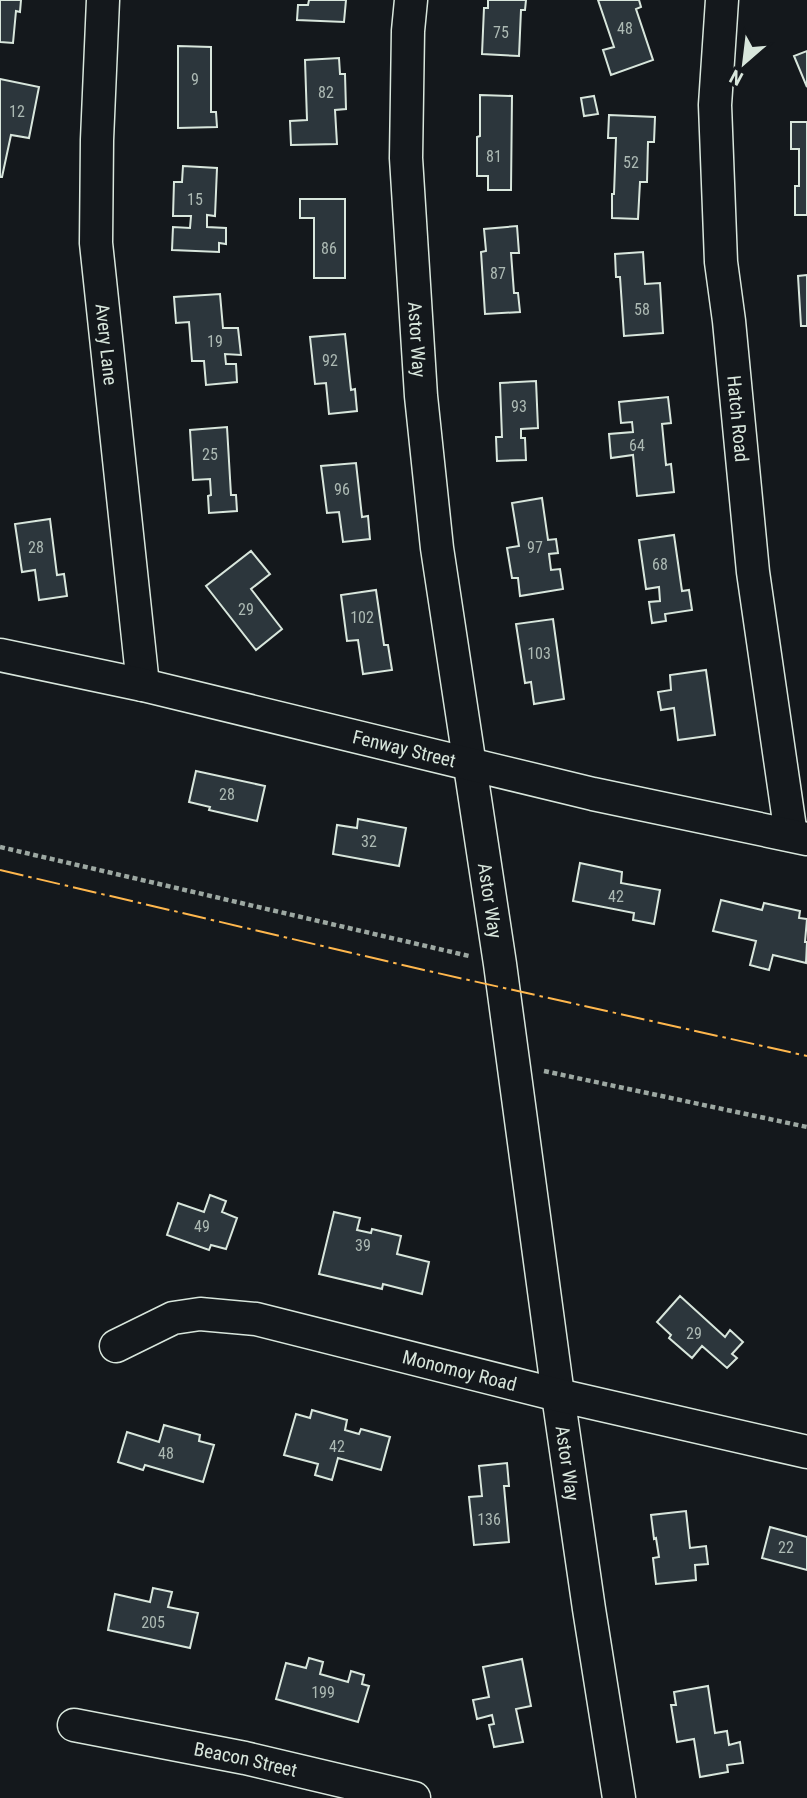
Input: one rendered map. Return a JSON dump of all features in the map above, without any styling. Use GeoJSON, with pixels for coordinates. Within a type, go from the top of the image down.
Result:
{"type":"FeatureCollection","features":[{"type":"Feature","properties":{"kind":"street","name":"Avery Lane"},"geometry":{"type":"LineString","coordinates":[[103,0],[96,243],[143,685]]}},
{"type":"Feature","properties":{"kind":"street","name":"Astor Way"},"geometry":{"type":"LineString","coordinates":[[411,0],[406,158],[420,383],[437,548],[500,964],[589,1609],[619,1798]]}},
{"type":"Feature","properties":{"kind":"street","name":"Hatch Road"},"geometry":{"type":"LineString","coordinates":[[722,0],[715,105],[721,262],[753,572],[799,837]]}},
{"type":"Feature","properties":{"kind":"street","name":"Fenway Street"},"geometry":{"type":"LineString","coordinates":[[0,655],[143,685],[593,794],[799,837]]}},
{"type":"Feature","properties":{"kind":"street","name":"Monomoy Road"},"geometry":{"type":"LineString","coordinates":[[116,1346],[173,1318],[200,1314],[256,1318],[558,1395],[807,1452]]}},
{"type":"Feature","properties":{"kind":"street","name":"Beacon Street"},"geometry":{"type":"LineString","coordinates":[[74,1724],[245,1758],[415,1798]]}},
{"type":"Feature","properties":{"kind":"path"},"geometry":{"type":"LineString","coordinates":[[0,847],[500,964]]}},
{"type":"Feature","properties":{"kind":"path"},"geometry":{"type":"LineString","coordinates":[[514,1064],[807,1127]]}},
{"type":"Feature","properties":{"kind":"building"},"geometry":{"type":"Polygon","coordinates":[[[0,0],[21,0],[20,12],[16,11],[13,43],[0,42],[0,0]]]}},
{"type":"Feature","properties":{"kind":"building"},"geometry":{"type":"Polygon","coordinates":[[[309,0],[346,0],[344,22],[297,20],[298,5],[308,5],[309,0]]]}},
{"type":"Feature","properties":{"kind":"building"},"geometry":{"type":"Polygon","coordinates":[[[488,0],[526,0],[525,10],[521,10],[519,56],[482,54],[484,8],[488,8],[488,0]]]}},
{"type":"Feature","properties":{"kind":"building"},"geometry":{"type":"Polygon","coordinates":[[[598,0],[639,0],[641,7],[636,9],[653,60],[611,75],[603,50],[614,47],[598,0]]]}},
{"type":"Feature","properties":{"kind":"building"},"geometry":{"type":"Polygon","coordinates":[[[178,46],[211,47],[211,112],[216,112],[217,127],[178,128],[178,46]]]}},
{"type":"Feature","properties":{"kind":"building"},"geometry":{"type":"Polygon","coordinates":[[[807,51],[807,87],[794,56],[807,51]]]}},
{"type":"Feature","properties":{"kind":"building"},"geometry":{"type":"Polygon","coordinates":[[[339,58],[340,74],[345,74],[346,109],[335,110],[337,144],[291,145],[290,121],[307,120],[305,60],[339,58]]]}},
{"type":"Feature","properties":{"kind":"building"},"geometry":{"type":"Polygon","coordinates":[[[0,79],[39,87],[29,138],[11,135],[2,177],[0,177],[0,79]]]}},
{"type":"Feature","properties":{"kind":"building"},"geometry":{"type":"Polygon","coordinates":[[[480,95],[512,96],[511,190],[488,190],[488,176],[477,176],[480,95]]]}},
{"type":"Feature","properties":{"kind":"building"},"geometry":{"type":"Polygon","coordinates":[[[594,96],[598,114],[584,116],[581,98],[594,96]]]}},
{"type":"Feature","properties":{"kind":"building"},"geometry":{"type":"Polygon","coordinates":[[[609,115],[655,117],[654,142],[648,142],[647,182],[640,182],[638,219],[612,218],[616,138],[608,138],[609,115]]]}},
{"type":"Feature","properties":{"kind":"building"},"geometry":{"type":"Polygon","coordinates":[[[791,122],[807,122],[807,215],[795,215],[795,186],[799,186],[799,149],[791,149],[791,122]]]}},
{"type":"Feature","properties":{"kind":"building"},"geometry":{"type":"Polygon","coordinates":[[[183,166],[217,168],[215,216],[207,215],[207,227],[226,228],[226,244],[219,243],[219,252],[172,250],[173,227],[190,228],[191,216],[173,216],[174,182],[182,182],[183,166]]]}},
{"type":"Feature","properties":{"kind":"building"},"geometry":{"type":"Polygon","coordinates":[[[300,199],[345,199],[345,278],[314,278],[314,218],[300,218],[300,199]]]}},
{"type":"Feature","properties":{"kind":"building"},"geometry":{"type":"Polygon","coordinates":[[[517,226],[519,253],[511,253],[514,293],[518,293],[520,312],[485,314],[481,252],[486,251],[484,229],[517,226]]]}},
{"type":"Feature","properties":{"kind":"building"},"geometry":{"type":"Polygon","coordinates":[[[643,252],[645,284],[660,283],[663,333],[624,336],[620,277],[616,277],[615,254],[643,252]]]}},
{"type":"Feature","properties":{"kind":"building"},"geometry":{"type":"Polygon","coordinates":[[[807,275],[807,326],[801,326],[798,276],[807,275]]]}},
{"type":"Feature","properties":{"kind":"building"},"geometry":{"type":"Polygon","coordinates":[[[220,294],[223,328],[238,328],[241,355],[225,354],[226,364],[236,364],[237,382],[206,385],[204,361],[192,361],[189,322],[176,323],[174,297],[220,294]]]}},
{"type":"Feature","properties":{"kind":"building"},"geometry":{"type":"Polygon","coordinates":[[[345,334],[351,390],[355,389],[357,411],[329,414],[326,383],[315,384],[310,337],[345,334]]]}},
{"type":"Feature","properties":{"kind":"building"},"geometry":{"type":"Polygon","coordinates":[[[536,381],[538,428],[521,429],[521,438],[525,438],[526,460],[497,461],[496,437],[502,437],[500,383],[536,381]]]}},
{"type":"Feature","properties":{"kind":"building"},"geometry":{"type":"Polygon","coordinates":[[[668,397],[671,423],[662,424],[666,465],[671,464],[674,492],[637,496],[633,455],[611,458],[609,434],[633,432],[632,422],[621,423],[619,402],[668,397]]]}},
{"type":"Feature","properties":{"kind":"building"},"geometry":{"type":"Polygon","coordinates":[[[227,427],[231,495],[236,495],[237,511],[209,513],[210,479],[193,480],[190,430],[227,427]]]}},
{"type":"Feature","properties":{"kind":"building"},"geometry":{"type":"Polygon","coordinates":[[[356,463],[362,517],[368,516],[370,539],[343,542],[339,512],[327,513],[321,466],[356,463]]]}},
{"type":"Feature","properties":{"kind":"building"},"geometry":{"type":"Polygon","coordinates":[[[542,498],[548,540],[556,539],[558,553],[549,554],[551,570],[560,569],[563,589],[520,596],[518,578],[512,578],[507,548],[519,546],[512,503],[542,498]]]}},
{"type":"Feature","properties":{"kind":"building"},"geometry":{"type":"Polygon","coordinates":[[[50,519],[57,575],[64,574],[67,596],[39,600],[35,570],[22,572],[15,524],[50,519]]]}},
{"type":"Feature","properties":{"kind":"building"},"geometry":{"type":"Polygon","coordinates":[[[674,535],[682,591],[689,590],[692,610],[665,614],[666,621],[652,623],[649,602],[660,601],[659,587],[646,589],[639,540],[674,535]]]}},
{"type":"Feature","properties":{"kind":"building"},"geometry":{"type":"Polygon","coordinates":[[[251,551],[270,574],[251,589],[282,629],[256,650],[206,586],[251,551]]]}},
{"type":"Feature","properties":{"kind":"building"},"geometry":{"type":"Polygon","coordinates":[[[376,590],[384,645],[388,645],[392,670],[363,674],[358,640],[347,641],[341,595],[376,590]]]}},
{"type":"Feature","properties":{"kind":"building"},"geometry":{"type":"Polygon","coordinates":[[[553,619],[564,699],[534,704],[531,682],[525,683],[516,624],[553,619]]]}},
{"type":"Feature","properties":{"kind":"building"},"geometry":{"type":"Polygon","coordinates":[[[706,670],[715,735],[678,740],[674,708],[661,710],[658,692],[671,690],[670,675],[706,670]]]}},
{"type":"Feature","properties":{"kind":"building"},"geometry":{"type":"Polygon","coordinates":[[[196,771],[265,786],[257,821],[209,810],[210,807],[189,802],[196,771]]]}},
{"type":"Feature","properties":{"kind":"building"},"geometry":{"type":"Polygon","coordinates":[[[358,819],[406,828],[399,866],[333,854],[337,825],[357,828],[358,819]]]}},
{"type":"Feature","properties":{"kind":"building"},"geometry":{"type":"Polygon","coordinates":[[[580,863],[622,872],[621,883],[660,890],[654,924],[633,920],[634,913],[573,901],[580,863]]]}},
{"type":"Feature","properties":{"kind":"building"},"geometry":{"type":"Polygon","coordinates":[[[721,900],[762,910],[764,903],[800,911],[799,918],[807,919],[806,963],[773,955],[769,970],[750,965],[756,941],[713,931],[721,900]]]}},
{"type":"Feature","properties":{"kind":"building"},"geometry":{"type":"Polygon","coordinates":[[[210,1195],[226,1201],[222,1212],[237,1218],[226,1249],[211,1245],[209,1250],[167,1235],[178,1203],[204,1212],[210,1195]]]}},
{"type":"Feature","properties":{"kind":"building"},"geometry":{"type":"Polygon","coordinates":[[[334,1212],[360,1218],[357,1230],[371,1233],[372,1229],[401,1236],[397,1254],[429,1262],[422,1294],[383,1284],[382,1289],[319,1274],[334,1212]]]}},
{"type":"Feature","properties":{"kind":"building"},"geometry":{"type":"Polygon","coordinates":[[[680,1296],[725,1337],[730,1330],[743,1342],[732,1354],[737,1358],[727,1368],[702,1346],[692,1358],[669,1338],[671,1335],[657,1322],[680,1296]]]}},
{"type":"Feature","properties":{"kind":"building"},"geometry":{"type":"Polygon","coordinates":[[[312,1410],[347,1420],[345,1430],[359,1434],[361,1429],[390,1437],[381,1470],[338,1458],[332,1480],[315,1475],[318,1464],[284,1455],[296,1414],[310,1418],[312,1410]]]}},
{"type":"Feature","properties":{"kind":"building"},"geometry":{"type":"Polygon","coordinates":[[[164,1425],[200,1435],[199,1441],[214,1445],[203,1482],[145,1465],[143,1470],[118,1462],[127,1432],[159,1442],[164,1425]]]}},
{"type":"Feature","properties":{"kind":"building"},"geometry":{"type":"Polygon","coordinates":[[[507,1463],[509,1486],[504,1486],[509,1542],[474,1545],[469,1497],[482,1496],[479,1466],[507,1463]]]}},
{"type":"Feature","properties":{"kind":"building"},"geometry":{"type":"Polygon","coordinates":[[[686,1511],[690,1548],[706,1546],[708,1564],[695,1565],[696,1580],[656,1584],[653,1558],[659,1557],[651,1515],[686,1511]]]}},
{"type":"Feature","properties":{"kind":"building"},"geometry":{"type":"Polygon","coordinates":[[[770,1527],[807,1537],[807,1570],[762,1558],[770,1527]]]}},
{"type":"Feature","properties":{"kind":"building"},"geometry":{"type":"Polygon","coordinates":[[[153,1588],[172,1592],[168,1607],[198,1613],[190,1648],[108,1630],[115,1594],[150,1602],[153,1588]]]}},
{"type":"Feature","properties":{"kind":"building"},"geometry":{"type":"Polygon","coordinates":[[[309,1658],[323,1662],[320,1674],[348,1682],[351,1671],[364,1675],[362,1684],[369,1686],[358,1722],[276,1699],[286,1663],[306,1668],[309,1658]]]}},
{"type":"Feature","properties":{"kind":"building"},"geometry":{"type":"Polygon","coordinates":[[[522,1659],[531,1706],[516,1709],[523,1742],[494,1747],[489,1725],[494,1724],[492,1715],[477,1719],[473,1700],[489,1697],[483,1667],[522,1659]]]}},
{"type":"Feature","properties":{"kind":"building"},"geometry":{"type":"Polygon","coordinates":[[[708,1686],[715,1733],[727,1731],[729,1745],[740,1742],[743,1763],[727,1765],[728,1772],[700,1777],[694,1739],[677,1742],[671,1705],[676,1705],[674,1692],[708,1686]]]}},
{"type":"Feature","properties":{"kind":"power"},"geometry":{"type":"LineString","coordinates":[[0,870],[424,970],[807,1056]]}}]}
